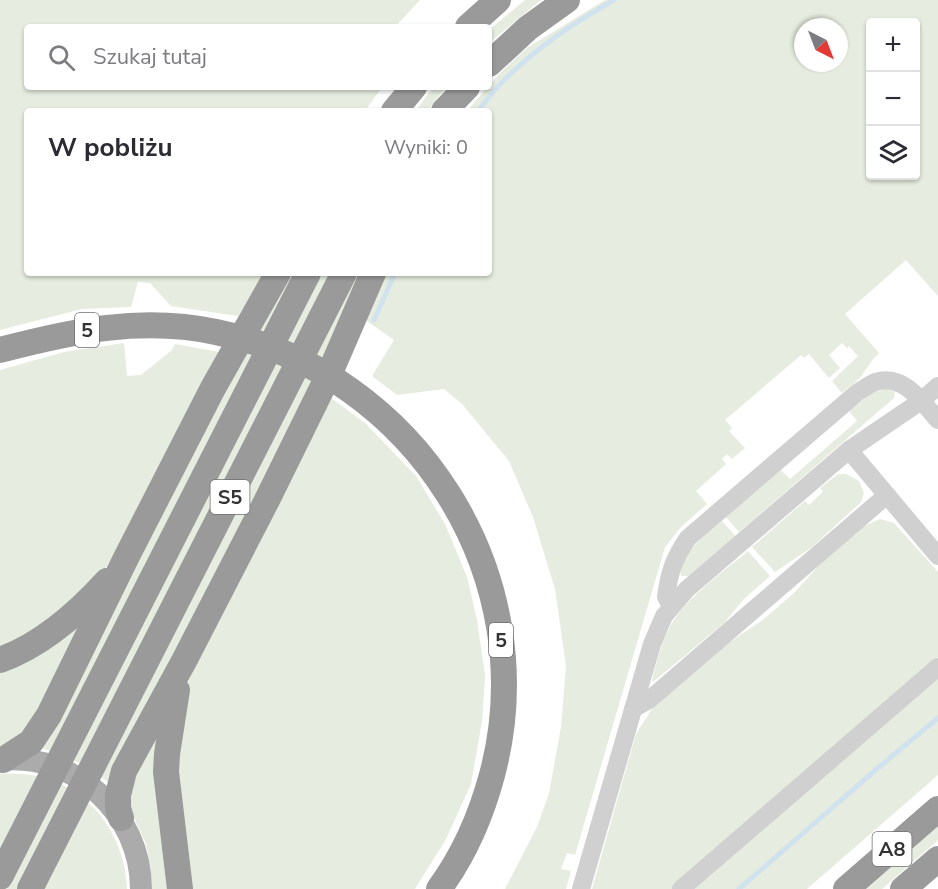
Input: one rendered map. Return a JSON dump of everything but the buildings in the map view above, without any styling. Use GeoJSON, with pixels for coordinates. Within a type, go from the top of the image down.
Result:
{"type":"FeatureCollection","features":[{"type":"Feature","properties":{"kind":"highway"},"geometry":{"type":"LineString","coordinates":[[471,24],[498,0]]}},
{"type":"Feature","properties":{"kind":"highway"},"geometry":{"type":"LineString","coordinates":[[492,61],[528,28],[567,0]]}},
{"type":"Feature","properties":{"kind":"highway"},"geometry":{"type":"LineString","coordinates":[[396,108],[412,90]]}},
{"type":"Feature","properties":{"kind":"highway"},"geometry":{"type":"LineString","coordinates":[[2,760],[31,742],[42,728],[213,388],[276,276]]}},
{"type":"Feature","properties":{"kind":"highway","name":"S5"},"geometry":{"type":"LineString","coordinates":[[0,877],[306,276]]}},
{"type":"Feature","properties":{"kind":"highway","name":"S5"},"geometry":{"type":"LineString","coordinates":[[30,889],[342,276]]}},
{"type":"Feature","properties":{"kind":"highway"},"geometry":{"type":"LineString","coordinates":[[120,818],[118,795],[124,771],[184,661],[301,431],[332,368],[372,276]]}},
{"type":"Feature","properties":{"kind":"highway","name":"5"},"geometry":{"type":"LineString","coordinates":[[0,350],[79,331],[116,326],[176,326],[216,332],[274,349],[325,373],[381,414],[421,454],[462,516],[486,574],[498,619],[504,697],[495,764],[475,825],[461,854],[439,889]]}},
{"type":"Feature","properties":{"kind":"highway"},"geometry":{"type":"LineString","coordinates":[[0,660],[35,643],[71,617],[126,558]]}},
{"type":"Feature","properties":{"kind":"highway"},"geometry":{"type":"LineString","coordinates":[[180,889],[166,772],[170,725],[184,661]]}},
{"type":"Feature","properties":{"kind":"highway","name":"A8"},"geometry":{"type":"LineString","coordinates":[[846,889],[938,809]]}},
{"type":"Feature","properties":{"kind":"highway","name":"A8"},"geometry":{"type":"LineString","coordinates":[[903,889],[938,859]]}},
{"type":"Feature","properties":{"kind":"main road"},"geometry":{"type":"LineString","coordinates":[[2,760],[28,760],[64,770],[96,790],[120,818],[135,848],[141,889]]}},
{"type":"Feature","properties":{"kind":"lane"},"geometry":{"type":"LineString","coordinates":[[671,606],[666,597],[669,579],[676,555],[688,538],[858,392],[876,382],[894,381],[906,386],[938,420]]}},
{"type":"Feature","properties":{"kind":"lane"},"geometry":{"type":"LineString","coordinates":[[581,889],[657,628],[671,606],[687,589],[849,450],[921,401],[938,386]]}},
{"type":"Feature","properties":{"kind":"lane"},"geometry":{"type":"LineString","coordinates":[[849,450],[938,556]]}},
{"type":"Feature","properties":{"kind":"lane"},"geometry":{"type":"LineString","coordinates":[[633,709],[649,700],[887,495]]}},
{"type":"Feature","properties":{"kind":"lane"},"geometry":{"type":"LineString","coordinates":[[681,889],[938,667]]}},
{"type":"Feature","properties":{"kind":"shaded area"},"geometry":{"type":"Polygon","coordinates":[[[0,0],[420,0],[398,24],[24,24],[24,90],[380,90],[367,108],[24,108],[24,276],[263,276],[238,316],[171,306],[150,283],[138,282],[131,307],[82,309],[0,330],[0,0]]]}},
{"type":"Feature","properties":{"kind":"shaded area"},"geometry":{"type":"Polygon","coordinates":[[[525,0],[541,0],[492,41],[492,28],[525,0]]]}},
{"type":"Feature","properties":{"kind":"shaded area"},"geometry":{"type":"Polygon","coordinates":[[[605,0],[938,0],[938,296],[906,260],[845,314],[879,353],[860,378],[842,393],[832,381],[858,356],[849,346],[847,348],[842,343],[829,355],[840,368],[829,378],[809,354],[804,358],[801,355],[725,420],[732,428],[729,431],[745,448],[732,459],[727,454],[722,459],[726,464],[696,491],[707,504],[681,527],[665,547],[575,855],[567,853],[561,869],[571,871],[566,889],[505,889],[537,827],[549,793],[561,727],[566,666],[555,589],[533,517],[509,461],[462,404],[444,389],[397,395],[372,376],[394,340],[364,319],[384,276],[492,276],[492,108],[470,108],[485,90],[492,90],[492,82],[527,48],[605,0]]]}},
{"type":"Feature","properties":{"kind":"shaded area"},"geometry":{"type":"Polygon","coordinates":[[[432,90],[444,90],[429,108],[417,108],[432,90]]]}},
{"type":"Feature","properties":{"kind":"shaded area"},"geometry":{"type":"Polygon","coordinates":[[[287,276],[361,276],[311,392],[111,781],[108,782],[76,761],[41,748],[237,363],[287,276]]]}},
{"type":"Feature","properties":{"kind":"shaded area"},"geometry":{"type":"Polygon","coordinates":[[[124,343],[127,376],[141,375],[172,350],[175,344],[219,352],[113,557],[103,572],[61,616],[0,651],[0,370],[64,352],[124,343]]]}},
{"type":"Feature","properties":{"kind":"shaded area"},"geometry":{"type":"Polygon","coordinates":[[[887,389],[895,392],[894,398],[739,532],[726,517],[780,469],[790,479],[857,421],[849,411],[874,392],[887,389]]]}},
{"type":"Feature","properties":{"kind":"shaded area"},"geometry":{"type":"Polygon","coordinates":[[[331,398],[365,423],[416,476],[445,524],[467,577],[477,620],[485,676],[482,721],[471,784],[446,839],[415,889],[189,889],[175,781],[186,689],[193,668],[331,398]]]}},
{"type":"Feature","properties":{"kind":"shaded area"},"geometry":{"type":"Polygon","coordinates":[[[838,474],[846,474],[859,481],[864,493],[861,502],[812,547],[775,572],[752,547],[805,501],[809,505],[823,492],[820,488],[838,474]]]}},
{"type":"Feature","properties":{"kind":"shaded area"},"geometry":{"type":"Polygon","coordinates":[[[880,519],[894,523],[938,572],[938,657],[672,889],[592,889],[636,734],[652,709],[727,644],[764,619],[795,592],[822,562],[864,526],[880,519]]]}},
{"type":"Feature","properties":{"kind":"shaded area"},"geometry":{"type":"Polygon","coordinates":[[[722,521],[735,536],[688,576],[681,576],[683,561],[688,553],[722,521]]]}},
{"type":"Feature","properties":{"kind":"shaded area"},"geometry":{"type":"Polygon","coordinates":[[[748,551],[770,576],[744,599],[724,623],[653,682],[660,649],[675,619],[693,597],[748,551]]]}},
{"type":"Feature","properties":{"kind":"shaded area"},"geometry":{"type":"Polygon","coordinates":[[[86,617],[25,733],[0,747],[0,671],[86,617]]]}},
{"type":"Feature","properties":{"kind":"shaded area"},"geometry":{"type":"Polygon","coordinates":[[[938,676],[938,775],[807,889],[695,889],[938,676]]]}},
{"type":"Feature","properties":{"kind":"shaded area"},"geometry":{"type":"Polygon","coordinates":[[[158,724],[171,889],[152,889],[146,844],[130,809],[129,786],[158,724]]]}},
{"type":"Feature","properties":{"kind":"shaded area"},"geometry":{"type":"Polygon","coordinates":[[[0,774],[26,774],[49,780],[71,790],[89,803],[104,821],[116,841],[124,864],[127,889],[0,889],[0,774]]]}},
{"type":"Feature","properties":{"kind":"shaded area"},"geometry":{"type":"Polygon","coordinates":[[[938,823],[938,840],[882,889],[862,889],[938,823]]]}},
{"type":"Feature","properties":{"kind":"waterway"},"geometry":{"type":"LineString","coordinates":[[480,108],[522,63],[558,35],[614,0]]}},
{"type":"Feature","properties":{"kind":"waterway"},"geometry":{"type":"LineString","coordinates":[[374,320],[394,276]]}},
{"type":"Feature","properties":{"kind":"waterway"},"geometry":{"type":"LineString","coordinates":[[739,889],[938,718]]}}]}
